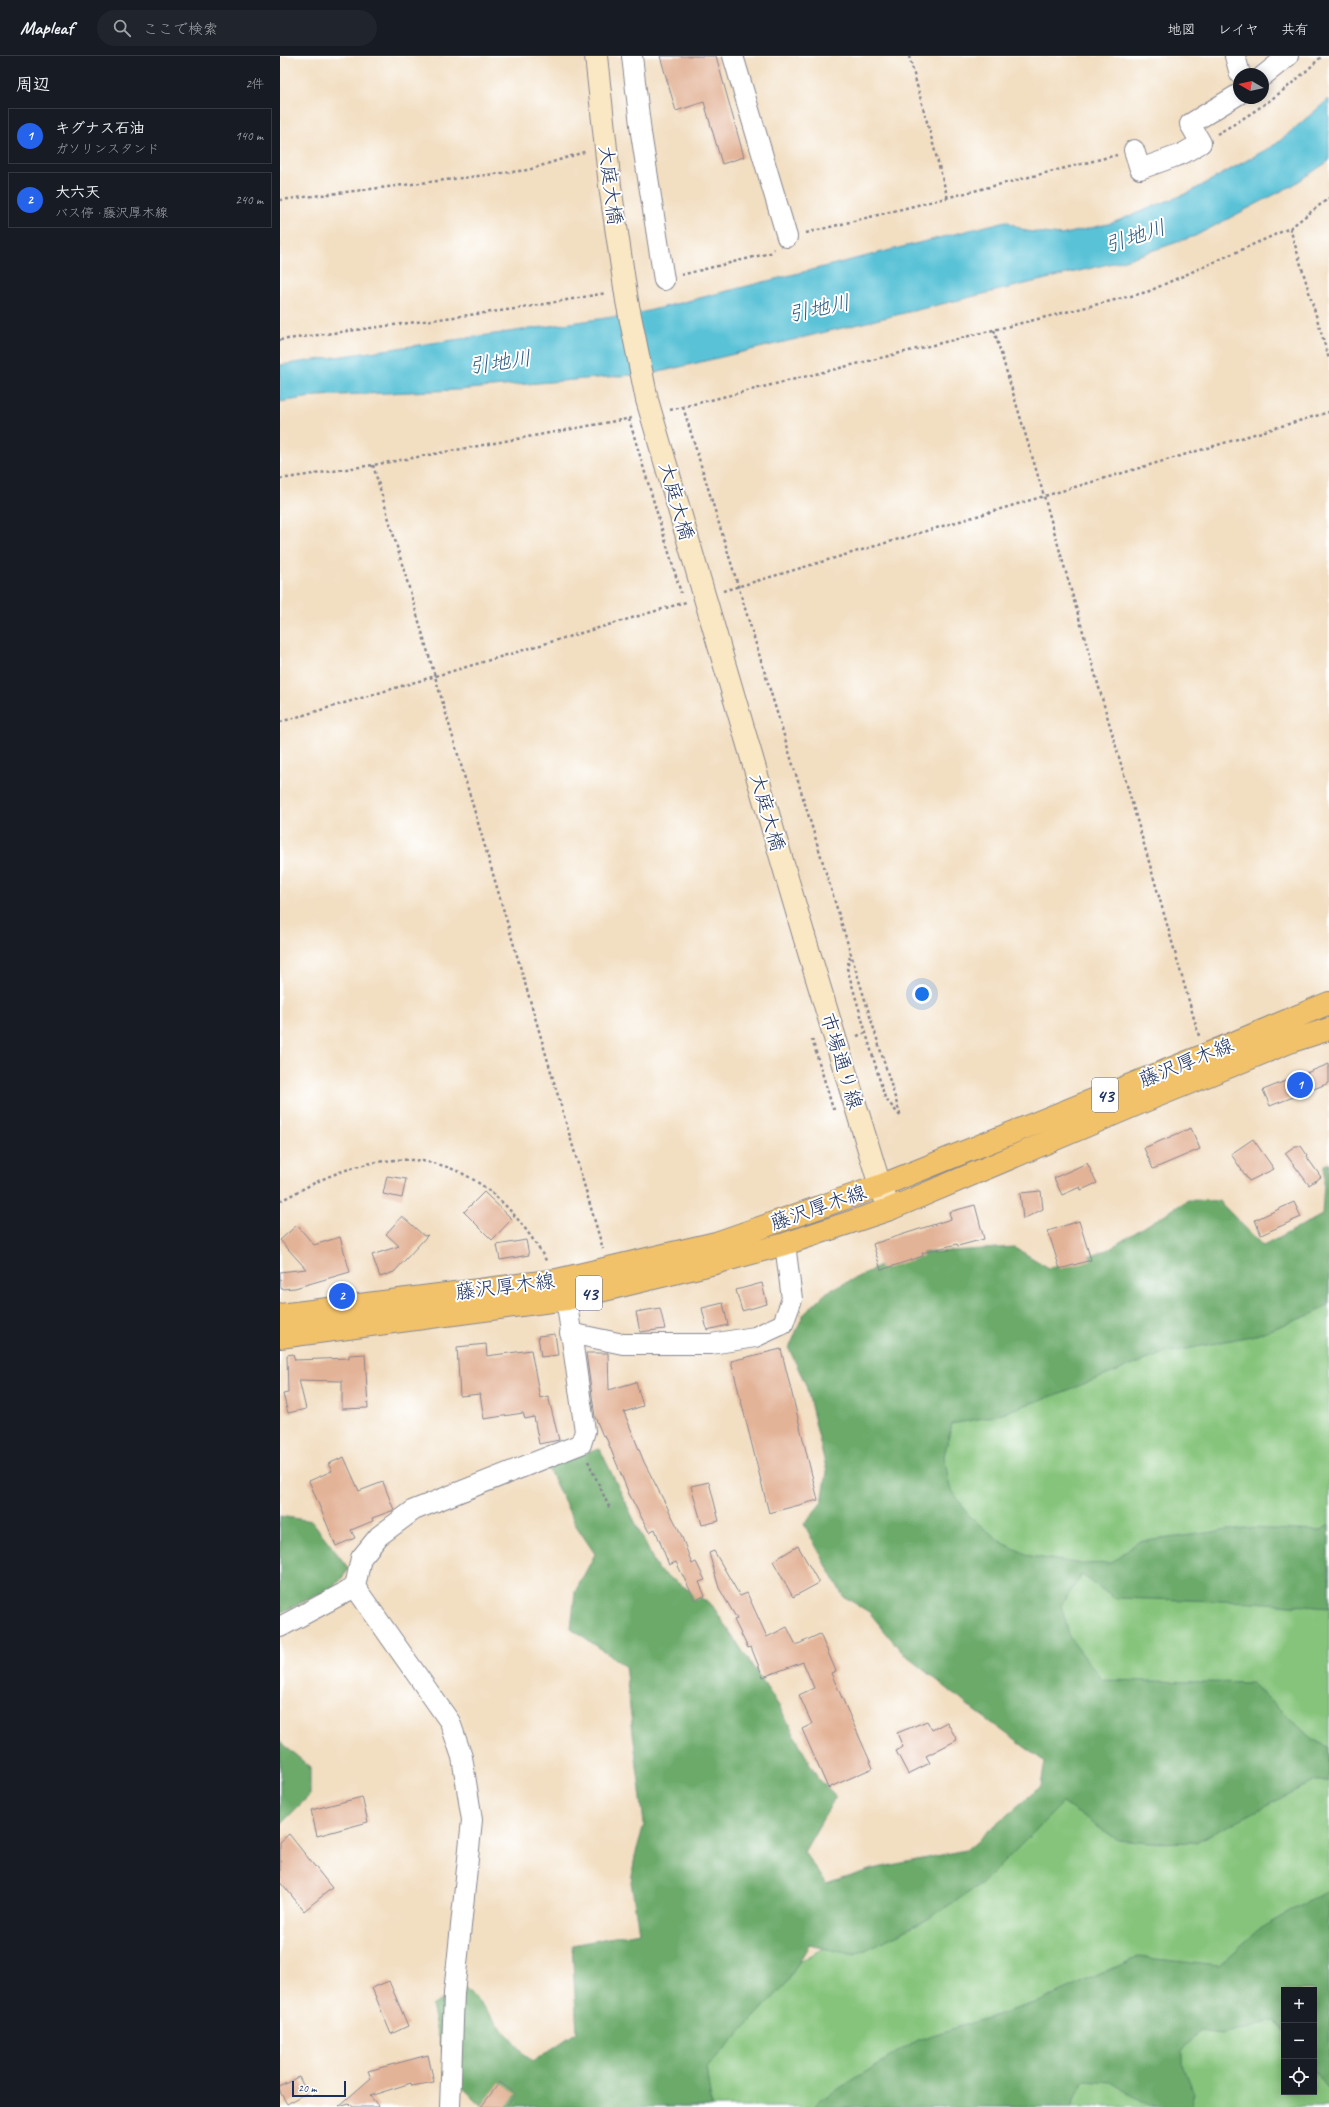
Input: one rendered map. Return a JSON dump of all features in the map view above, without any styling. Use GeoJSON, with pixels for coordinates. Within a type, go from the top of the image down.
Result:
{"type":"FeatureCollection","features":[{"type":"Feature","properties":{"kind":"main road","name":"藤沢厚木線"},"geometry":{"type":"LineString","coordinates":[[280,1315],[562,1286],[609,1269],[716,1243],[880,1186],[1205,1055],[1329,1003]]}},
{"type":"Feature","properties":{"kind":"main road","name":"藤沢厚木線"},"geometry":{"type":"LineString","coordinates":[[280,1337],[562,1286],[719,1262],[786,1244],[890,1209],[1147,1100],[1292,1041],[1329,1029]]}},
{"type":"Feature","properties":{"kind":"street","name":"大庭大橋"},"geometry":{"type":"LineString","coordinates":[[596,56],[610,186],[625,286],[647,400],[804,936]]}},
{"type":"Feature","properties":{"kind":"street"},"geometry":{"type":"LineString","coordinates":[[632,56],[641,133],[664,280]]}},
{"type":"Feature","properties":{"kind":"street"},"geometry":{"type":"LineString","coordinates":[[733,56],[787,237]]}},
{"type":"Feature","properties":{"kind":"street"},"geometry":{"type":"LineString","coordinates":[[1235,56],[1238,68]]}},
{"type":"Feature","properties":{"kind":"street"},"geometry":{"type":"LineString","coordinates":[[1269,71],[1288,56]]}},
{"type":"Feature","properties":{"kind":"street"},"geometry":{"type":"LineString","coordinates":[[1134,150],[1140,169],[1182,154],[1201,143],[1190,124],[1233,98]]}},
{"type":"Feature","properties":{"kind":"street","name":"市場通り線"},"geometry":{"type":"LineString","coordinates":[[804,936],[880,1186],[890,1209]]}},
{"type":"Feature","properties":{"kind":"street"},"geometry":{"type":"LineString","coordinates":[[570,1333],[623,1344],[711,1344],[755,1337],[783,1324],[792,1299],[786,1244]]}},
{"type":"Feature","properties":{"kind":"street"},"geometry":{"type":"LineString","coordinates":[[280,1627],[354,1587],[361,1558],[379,1536],[414,1510],[581,1444],[585,1431],[562,1286]]}},
{"type":"Feature","properties":{"kind":"street"},"geometry":{"type":"LineString","coordinates":[[354,1587],[450,1722],[462,1757],[472,1820],[454,1993],[450,2107]]}},
{"type":"Feature","properties":{"kind":"path"},"geometry":{"type":"LineString","coordinates":[[908,56],[948,199]]}},
{"type":"Feature","properties":{"kind":"path"},"geometry":{"type":"LineString","coordinates":[[1201,143],[1254,113],[1304,75],[1322,56]]}},
{"type":"Feature","properties":{"kind":"path"},"geometry":{"type":"LineString","coordinates":[[280,200],[528,170],[588,150]]}},
{"type":"Feature","properties":{"kind":"path"},"geometry":{"type":"LineString","coordinates":[[664,280],[770,253],[787,237],[948,199],[1134,150]]}},
{"type":"Feature","properties":{"kind":"path"},"geometry":{"type":"LineString","coordinates":[[667,410],[1147,292],[1290,228],[1329,198]]}},
{"type":"Feature","properties":{"kind":"path"},"geometry":{"type":"LineString","coordinates":[[1290,228],[1329,359]]}},
{"type":"Feature","properties":{"kind":"path"},"geometry":{"type":"LineString","coordinates":[[280,340],[522,308],[613,291]]}},
{"type":"Feature","properties":{"kind":"path"},"geometry":{"type":"LineString","coordinates":[[994,330],[1044,496],[1205,1055]]}},
{"type":"Feature","properties":{"kind":"path"},"geometry":{"type":"LineString","coordinates":[[683,407],[851,953],[901,1117],[885,1098],[847,968],[851,953]]}},
{"type":"Feature","properties":{"kind":"path"},"geometry":{"type":"LineString","coordinates":[[718,593],[1329,412]]}},
{"type":"Feature","properties":{"kind":"path"},"geometry":{"type":"LineString","coordinates":[[280,479],[373,465],[637,417]]}},
{"type":"Feature","properties":{"kind":"path"},"geometry":{"type":"LineString","coordinates":[[373,465],[609,1269]]}},
{"type":"Feature","properties":{"kind":"path"},"geometry":{"type":"LineString","coordinates":[[280,722],[690,600]]}},
{"type":"Feature","properties":{"kind":"path"},"geometry":{"type":"LineString","coordinates":[[856,1036],[866,1034]]}},
{"type":"Feature","properties":{"kind":"path"},"geometry":{"type":"LineString","coordinates":[[280,1201],[334,1174],[356,1167],[397,1160],[414,1160],[439,1164],[478,1181],[500,1199],[534,1239],[562,1286]]}},
{"type":"Feature","properties":{"kind":"path"},"geometry":{"type":"LineString","coordinates":[[581,1444],[610,1510]]}},
{"type":"Feature","properties":{"kind":"green space"},"geometry":{"type":"Polygon","coordinates":[[[1329,1162],[1329,1304],[1315,1313],[1256,1335],[1162,1354],[1055,1395],[994,1416],[952,1424],[944,1456],[950,1487],[969,1516],[1001,1542],[1030,1556],[1082,1564],[1111,1563],[1138,1542],[1244,1528],[1320,1531],[1329,1525],[1329,1608],[1254,1602],[1114,1598],[1082,1575],[1061,1605],[1070,1638],[1102,1680],[1252,1683],[1311,1738],[1329,1748],[1329,1781],[1315,1781],[1196,1842],[1149,1843],[1118,1840],[1063,1803],[982,1884],[923,1922],[855,1955],[809,1945],[786,1984],[706,2068],[712,2107],[484,2107],[451,2077],[440,2045],[431,2006],[465,1987],[532,2062],[577,2032],[572,1945],[639,1932],[631,1882],[635,1856],[644,1824],[625,1666],[571,1628],[575,1592],[595,1554],[575,1524],[546,1464],[600,1449],[658,1570],[712,1605],[779,1706],[817,1777],[836,1796],[804,1852],[826,1884],[872,1869],[966,1850],[1041,1786],[1045,1762],[970,1707],[901,1651],[869,1612],[843,1596],[804,1524],[822,1502],[827,1472],[806,1385],[789,1349],[803,1315],[827,1292],[904,1254],[1014,1247],[1049,1268],[1107,1250],[1188,1200],[1219,1201],[1263,1246],[1322,1215],[1325,1165],[1329,1162]]]}},
{"type":"Feature","properties":{"kind":"green space"},"geometry":{"type":"Polygon","coordinates":[[[1329,1256],[1329,2107],[679,2107],[679,2064],[780,1972],[952,1879],[1069,1760],[1083,1690],[946,1543],[932,1424],[1329,1256]]]}},
{"type":"Feature","properties":{"kind":"green space"},"geometry":{"type":"Polygon","coordinates":[[[280,1516],[312,1521],[349,1569],[330,1593],[316,1596],[280,1613],[280,1516]]]}},
{"type":"Feature","properties":{"kind":"green space"},"geometry":{"type":"Polygon","coordinates":[[[280,1742],[310,1767],[310,1795],[280,1825],[280,1742]]]}},
{"type":"Feature","properties":{"kind":"green space"},"geometry":{"type":"Polygon","coordinates":[[[1329,1890],[1329,2090],[1317,2075],[1317,1987],[1281,1987],[1281,2029],[1275,2021],[1221,2034],[1199,2031],[1183,2051],[1183,2065],[1194,2093],[1190,2107],[1157,2107],[1141,2101],[1111,2082],[1085,2080],[1073,2101],[1072,2107],[814,2107],[819,2101],[917,2040],[1041,2001],[1138,1957],[1219,1966],[1259,1929],[1329,1890]]]}},
{"type":"Feature","properties":{"kind":"water","name":"引地川"},"geometry":{"type":"Polygon","coordinates":[[[1329,99],[1329,161],[1293,185],[1195,236],[1125,260],[655,373],[457,390],[317,396],[280,402],[280,365],[640,313],[1006,221],[1026,231],[1061,235],[1112,223],[1190,192],[1276,144],[1329,99]]]}},
{"type":"Feature","properties":{"kind":"building"},"geometry":{"type":"Polygon","coordinates":[[[660,56],[716,56],[744,157],[722,164],[704,102],[676,111],[660,56]]]}},
{"type":"Feature","properties":{"kind":"building"},"geometry":{"type":"Polygon","coordinates":[[[1329,1064],[1329,1083],[1270,1106],[1263,1090],[1329,1064]]]}},
{"type":"Feature","properties":{"kind":"building"},"geometry":{"type":"Polygon","coordinates":[[[1191,1128],[1200,1149],[1153,1169],[1144,1148],[1191,1128]]]}},
{"type":"Feature","properties":{"kind":"building"},"geometry":{"type":"Polygon","coordinates":[[[1253,1139],[1274,1169],[1249,1181],[1231,1154],[1253,1139]]]}},
{"type":"Feature","properties":{"kind":"building"},"geometry":{"type":"Polygon","coordinates":[[[1295,1146],[1301,1146],[1307,1155],[1306,1156],[1321,1177],[1309,1185],[1285,1153],[1295,1146]]]}},
{"type":"Feature","properties":{"kind":"building"},"geometry":{"type":"Polygon","coordinates":[[[1087,1163],[1097,1183],[1081,1190],[1080,1187],[1062,1195],[1054,1178],[1087,1163]]]}},
{"type":"Feature","properties":{"kind":"building"},"geometry":{"type":"Polygon","coordinates":[[[387,1176],[406,1179],[402,1198],[383,1194],[387,1176]]]}},
{"type":"Feature","properties":{"kind":"building"},"geometry":{"type":"Polygon","coordinates":[[[1041,1191],[1043,1209],[1023,1219],[1020,1193],[1041,1191]]]}},
{"type":"Feature","properties":{"kind":"building"},"geometry":{"type":"Polygon","coordinates":[[[484,1192],[512,1219],[492,1240],[464,1212],[484,1192]]]}},
{"type":"Feature","properties":{"kind":"building"},"geometry":{"type":"Polygon","coordinates":[[[1294,1202],[1301,1217],[1261,1235],[1255,1220],[1294,1202]]]}},
{"type":"Feature","properties":{"kind":"building"},"geometry":{"type":"Polygon","coordinates":[[[975,1205],[984,1239],[922,1253],[923,1256],[881,1270],[873,1244],[951,1219],[949,1212],[975,1205]]]}},
{"type":"Feature","properties":{"kind":"building"},"geometry":{"type":"Polygon","coordinates":[[[402,1216],[424,1236],[428,1235],[394,1272],[380,1277],[372,1255],[399,1246],[386,1234],[402,1216]]]}},
{"type":"Feature","properties":{"kind":"building"},"geometry":{"type":"Polygon","coordinates":[[[1079,1221],[1091,1260],[1060,1269],[1048,1231],[1079,1221]]]}},
{"type":"Feature","properties":{"kind":"building"},"geometry":{"type":"Polygon","coordinates":[[[297,1225],[314,1245],[340,1237],[350,1272],[295,1288],[281,1289],[280,1272],[306,1269],[280,1240],[297,1225]]]}},
{"type":"Feature","properties":{"kind":"building"},"geometry":{"type":"Polygon","coordinates":[[[526,1240],[529,1255],[500,1260],[497,1245],[526,1240]]]}},
{"type":"Feature","properties":{"kind":"building"},"geometry":{"type":"Polygon","coordinates":[[[762,1283],[767,1304],[742,1311],[736,1290],[762,1283]]]}},
{"type":"Feature","properties":{"kind":"building"},"geometry":{"type":"Polygon","coordinates":[[[723,1303],[728,1325],[707,1330],[702,1308],[723,1303]]]}},
{"type":"Feature","properties":{"kind":"building"},"geometry":{"type":"Polygon","coordinates":[[[660,1308],[665,1329],[640,1332],[636,1312],[660,1308]]]}},
{"type":"Feature","properties":{"kind":"building"},"geometry":{"type":"Polygon","coordinates":[[[555,1334],[558,1355],[541,1357],[538,1336],[555,1334]]]}},
{"type":"Feature","properties":{"kind":"building"},"geometry":{"type":"Polygon","coordinates":[[[486,1344],[487,1356],[531,1350],[540,1398],[548,1396],[559,1440],[539,1444],[534,1417],[525,1419],[523,1413],[484,1419],[480,1394],[460,1396],[457,1347],[486,1344]]]}},
{"type":"Feature","properties":{"kind":"building"},"geometry":{"type":"Polygon","coordinates":[[[781,1349],[818,1500],[769,1513],[731,1361],[781,1349]]]}},
{"type":"Feature","properties":{"kind":"building"},"geometry":{"type":"Polygon","coordinates":[[[586,1353],[608,1353],[609,1390],[636,1382],[643,1406],[624,1412],[644,1462],[680,1532],[692,1564],[696,1562],[705,1580],[699,1582],[705,1596],[695,1600],[676,1562],[669,1565],[655,1529],[649,1532],[629,1494],[605,1435],[603,1436],[595,1417],[586,1353]]]}},
{"type":"Feature","properties":{"kind":"building"},"geometry":{"type":"Polygon","coordinates":[[[293,1354],[295,1360],[349,1358],[349,1355],[365,1354],[368,1408],[342,1409],[342,1381],[299,1380],[306,1409],[288,1413],[283,1394],[288,1393],[287,1355],[293,1354]]]}},
{"type":"Feature","properties":{"kind":"building"},"geometry":{"type":"Polygon","coordinates":[[[344,1457],[359,1491],[383,1482],[394,1510],[372,1518],[373,1521],[351,1530],[355,1538],[336,1546],[309,1481],[332,1471],[328,1464],[344,1457]]]}},
{"type":"Feature","properties":{"kind":"building"},"geometry":{"type":"Polygon","coordinates":[[[709,1482],[719,1521],[702,1525],[691,1486],[709,1482]]]}},
{"type":"Feature","properties":{"kind":"building"},"geometry":{"type":"Polygon","coordinates":[[[798,1546],[819,1583],[793,1597],[773,1561],[798,1546]]]}},
{"type":"Feature","properties":{"kind":"building"},"geometry":{"type":"Polygon","coordinates":[[[714,1551],[740,1596],[747,1593],[767,1637],[787,1627],[796,1645],[820,1634],[836,1671],[831,1673],[873,1768],[828,1788],[802,1729],[812,1724],[799,1695],[814,1688],[803,1662],[763,1677],[751,1647],[748,1648],[734,1620],[737,1619],[719,1588],[709,1553],[714,1551]]]}},
{"type":"Feature","properties":{"kind":"building"},"geometry":{"type":"Polygon","coordinates":[[[927,1721],[932,1730],[947,1722],[957,1740],[926,1756],[930,1763],[908,1774],[896,1751],[903,1747],[897,1733],[927,1721]]]}},
{"type":"Feature","properties":{"kind":"building"},"geometry":{"type":"Polygon","coordinates":[[[362,1797],[368,1822],[317,1836],[311,1810],[362,1797]]]}},
{"type":"Feature","properties":{"kind":"building"},"geometry":{"type":"Polygon","coordinates":[[[289,1834],[332,1888],[304,1911],[280,1881],[280,1842],[289,1834]]]}},
{"type":"Feature","properties":{"kind":"building"},"geometry":{"type":"Polygon","coordinates":[[[389,1981],[408,2026],[391,2034],[372,1988],[389,1981]]]}},
{"type":"Feature","properties":{"kind":"building"},"geometry":{"type":"Polygon","coordinates":[[[428,2055],[434,2082],[412,2086],[411,2083],[370,2096],[379,2107],[353,2107],[349,2103],[339,2106],[371,2078],[368,2071],[428,2055]]]}},
{"type":"Feature","properties":{"kind":"building"},"geometry":{"type":"Polygon","coordinates":[[[299,2077],[307,2093],[287,2104],[280,2092],[280,2087],[299,2077]]]}},
{"type":"Feature","properties":{"kind":"building"},"geometry":{"type":"Polygon","coordinates":[[[500,2082],[516,2094],[506,2107],[481,2107],[500,2082]]]}},
{"type":"Feature","properties":{"kind":"place","name":"キグナス石油"},"geometry":{"type":"Point","coordinates":[1300,1085]}},
{"type":"Feature","properties":{"kind":"place","name":"大六天"},"geometry":{"type":"Point","coordinates":[342,1296]}}]}
